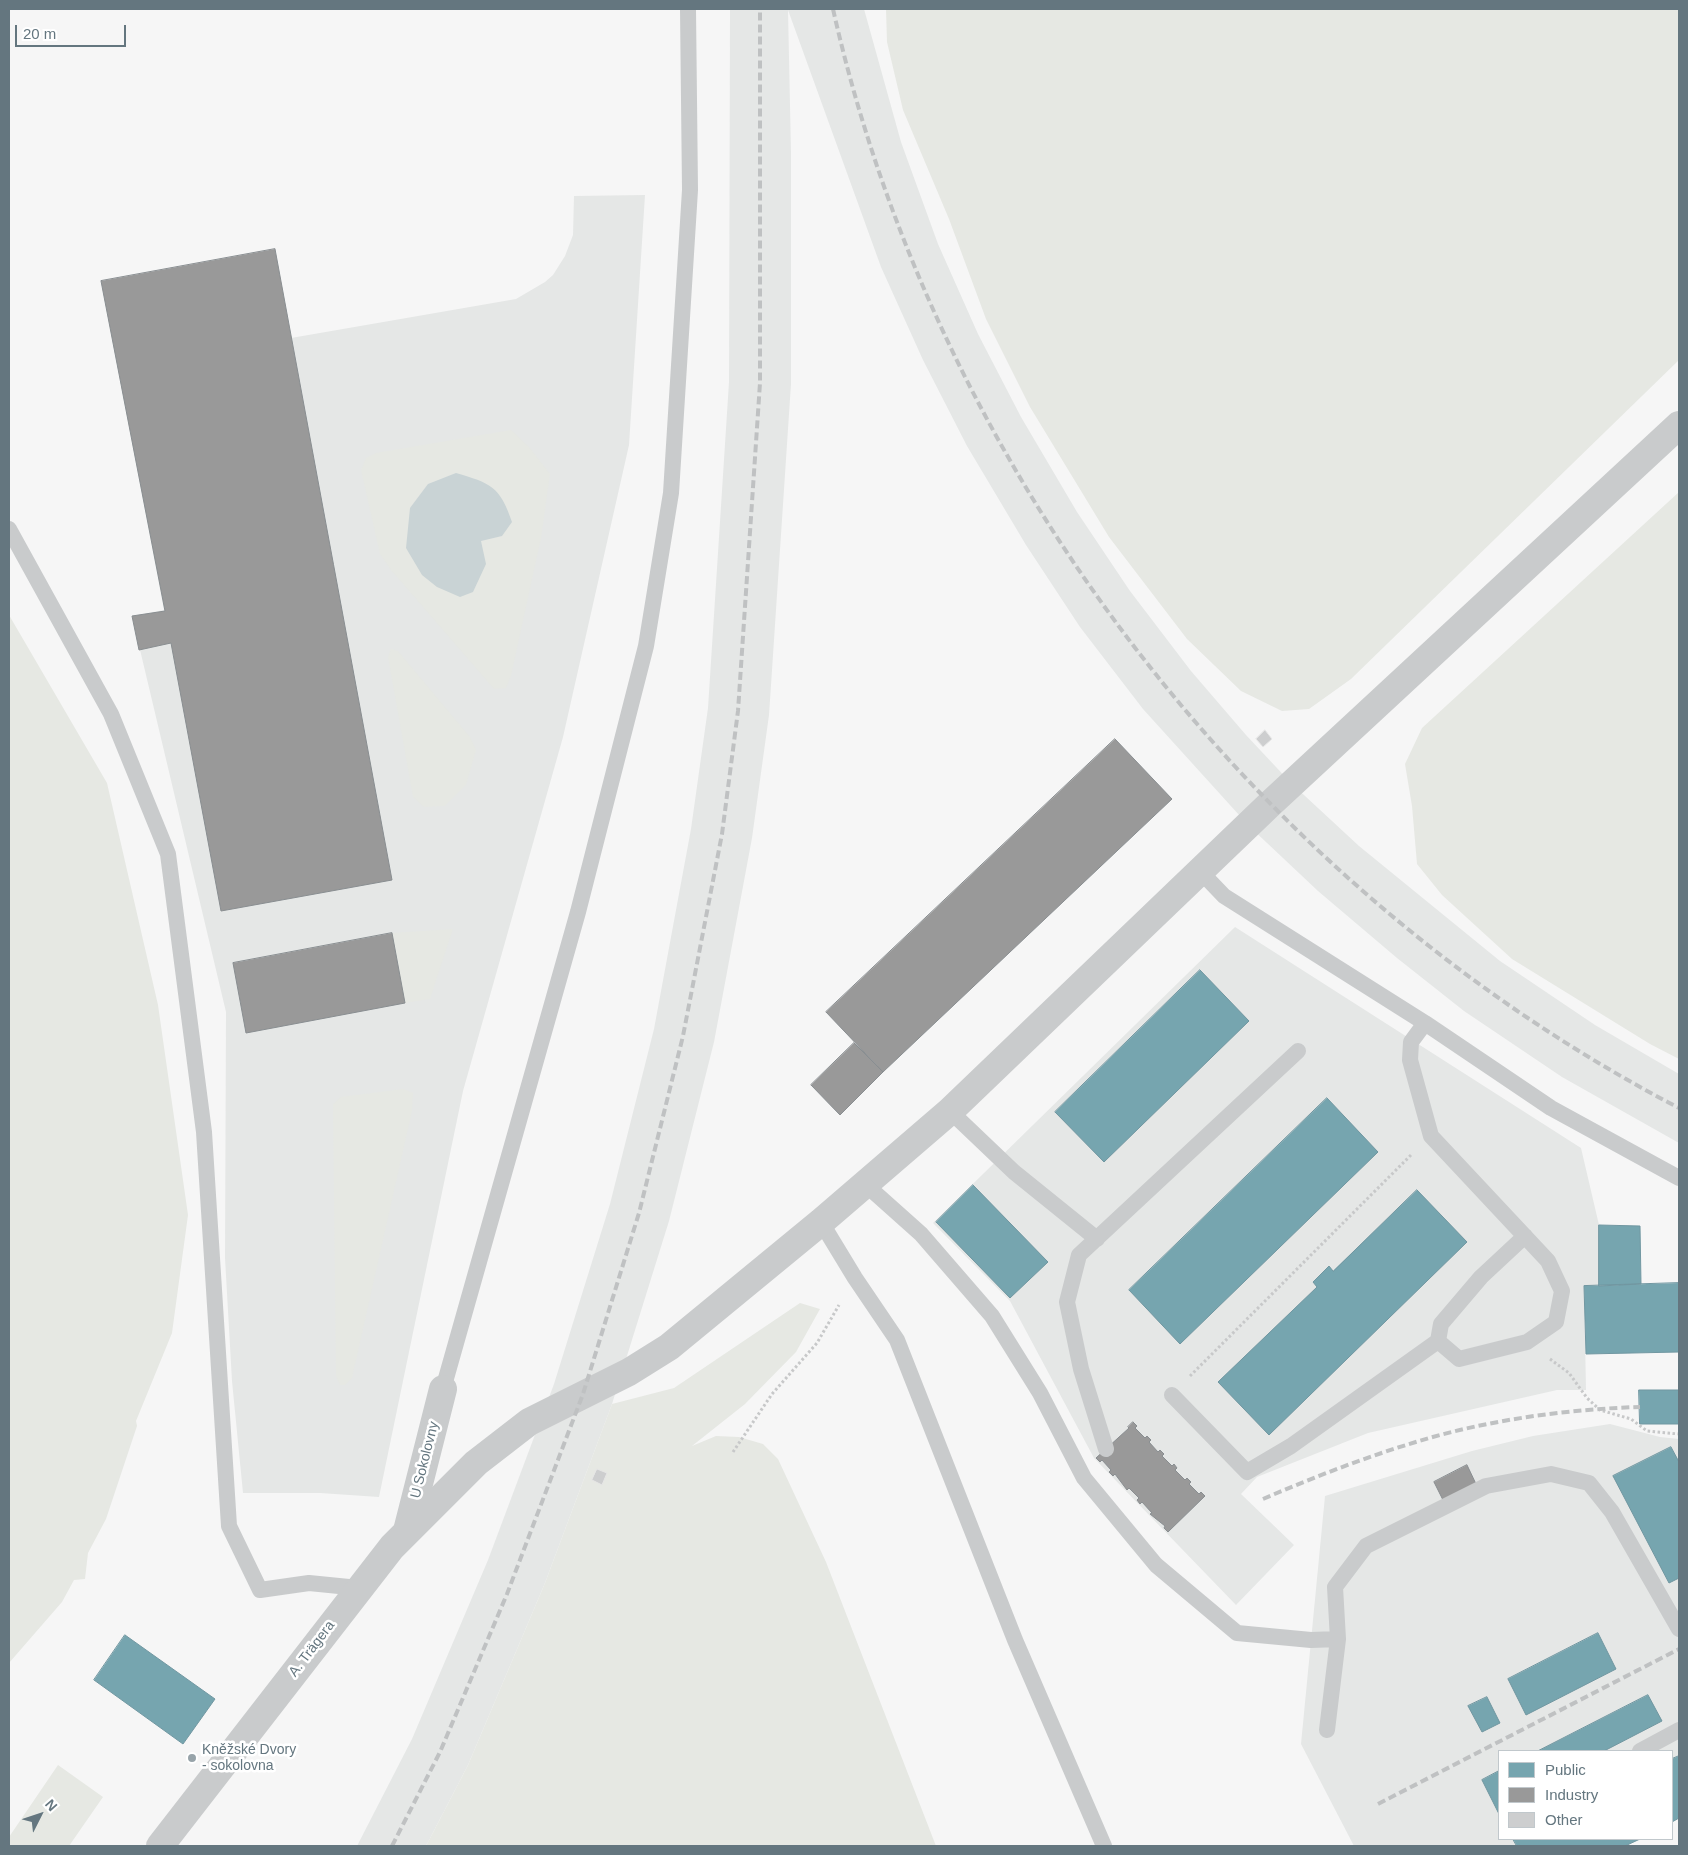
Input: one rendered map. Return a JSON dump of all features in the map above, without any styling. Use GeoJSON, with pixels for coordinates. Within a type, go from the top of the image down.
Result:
{"type":"FeatureCollection","features":[{"type":"Feature","properties":{"kind":"street","name":"A. Trägera"},"geometry":{"type":"LineString","coordinates":[[160,1846],[359,1588],[406,1531],[476,1462],[529,1422],[629,1372],[669,1347],[821,1222],[950,1111],[1325,753],[1679,425]]}},
{"type":"Feature","properties":{"kind":"street","name":"U Sokolovny"},"geometry":{"type":"LineString","coordinates":[[406,1531],[443,1389]]}},
{"type":"Feature","properties":{"kind":"lane"},"geometry":{"type":"LineString","coordinates":[[443,1389],[578,912],[646,646],[671,493],[690,190],[688,9]]}},
{"type":"Feature","properties":{"kind":"lane"},"geometry":{"type":"LineString","coordinates":[[9,529],[111,714],[168,854],[204,1132],[228,1526],[260,1590],[309,1583],[359,1588]]}},
{"type":"Feature","properties":{"kind":"lane"},"geometry":{"type":"LineString","coordinates":[[1201,872],[1224,896],[1425,1023],[1551,1108],[1679,1178]]}},
{"type":"Feature","properties":{"kind":"lane"},"geometry":{"type":"LineString","coordinates":[[1425,1023],[1411,1042],[1410,1060],[1430,1136],[1548,1261],[1562,1291],[1556,1322],[1527,1342],[1458,1359],[1438,1341]]}},
{"type":"Feature","properties":{"kind":"lane"},"geometry":{"type":"LineString","coordinates":[[1106,1449],[1081,1369],[1067,1302],[1079,1255],[1298,1051]]}},
{"type":"Feature","properties":{"kind":"lane"},"geometry":{"type":"LineString","coordinates":[[950,1111],[1014,1172],[1097,1239]]}},
{"type":"Feature","properties":{"kind":"lane"},"geometry":{"type":"LineString","coordinates":[[865,1184],[921,1234],[992,1316],[1040,1392],[1084,1478],[1156,1564],[1237,1633],[1311,1640],[1338,1639]]}},
{"type":"Feature","properties":{"kind":"lane"},"geometry":{"type":"LineString","coordinates":[[821,1222],[855,1278],[897,1340],[1015,1640],[1104,1846]]}},
{"type":"Feature","properties":{"kind":"lane"},"geometry":{"type":"LineString","coordinates":[[1172,1395],[1247,1472],[1291,1446],[1438,1341],[1441,1324],[1480,1277],[1525,1236]]}},
{"type":"Feature","properties":{"kind":"lane"},"geometry":{"type":"LineString","coordinates":[[1327,1730],[1338,1639],[1335,1587],[1366,1546],[1486,1486],[1551,1474],[1589,1483],[1612,1512],[1679,1630]]}},
{"type":"Feature","properties":{"kind":"lane"},"geometry":{"type":"LineString","coordinates":[[1642,1750],[1679,1730]]}},
{"type":"Feature","properties":{"kind":"path"},"geometry":{"type":"LineString","coordinates":[[1172,1395],[1430,1136]]}},
{"type":"Feature","properties":{"kind":"path"},"geometry":{"type":"LineString","coordinates":[[733,1452],[772,1394],[817,1343],[855,1278]]}},
{"type":"Feature","properties":{"kind":"path"},"geometry":{"type":"LineString","coordinates":[[1527,1342],[1569,1373],[1587,1398],[1600,1410],[1630,1419],[1647,1431],[1679,1434]]}},
{"type":"Feature","properties":{"kind":"shaded area"},"geometry":{"type":"Polygon","coordinates":[[[730,9],[864,9],[901,142],[938,244],[978,334],[1021,417],[1077,512],[1130,591],[1191,671],[1246,735],[1291,783],[1359,846],[1500,961],[1595,1025],[1679,1074],[1679,1143],[1562,1077],[1464,1011],[1397,958],[1318,891],[1249,826],[1143,709],[1080,627],[1026,545],[967,446],[923,360],[881,267],[788,10],[791,153],[791,384],[769,715],[752,838],[714,1042],[669,1221],[612,1404],[545,1583],[468,1765],[426,1846],[357,1846],[412,1739],[488,1560],[554,1384],[610,1204],[654,1029],[691,829],[708,708],[729,382],[730,9]]]}},
{"type":"Feature","properties":{"kind":"shaded area"},"geometry":{"type":"Polygon","coordinates":[[[886,9],[1679,9],[1679,360],[1351,679],[1309,709],[1282,711],[1241,691],[1187,639],[1109,537],[1030,407],[986,319],[949,219],[903,110],[887,42],[886,9]]]}},
{"type":"Feature","properties":{"kind":"shaded area"},"geometry":{"type":"Polygon","coordinates":[[[645,195],[629,445],[563,737],[463,1091],[379,1497],[320,1493],[243,1493],[232,1381],[225,1258],[226,1012],[132,616],[164,610],[101,281],[275,249],[291,338],[516,299],[545,282],[553,275],[565,256],[573,235],[574,196],[645,195]]]}},
{"type":"Feature","properties":{"kind":"shaded area"},"geometry":{"type":"Polygon","coordinates":[[[511,430],[529,447],[550,474],[541,538],[511,676],[506,688],[494,689],[391,570],[380,554],[361,470],[366,458],[376,453],[511,430]],[[456,473],[428,484],[410,508],[473,592],[485,564],[481,541],[502,536],[456,473]]]}},
{"type":"Feature","properties":{"kind":"shaded area"},"geometry":{"type":"Polygon","coordinates":[[[456,473],[485,483],[498,493],[508,510],[512,522],[502,536],[481,541],[486,564],[473,592],[460,597],[437,587],[422,575],[406,548],[410,508],[428,484],[456,473]]]}},
{"type":"Feature","properties":{"kind":"shaded area"},"geometry":{"type":"Polygon","coordinates":[[[1679,492],[1679,1059],[1650,1044],[1512,959],[1442,895],[1417,864],[1412,806],[1405,764],[1422,728],[1679,492]]]}},
{"type":"Feature","properties":{"kind":"shaded area"},"geometry":{"type":"Polygon","coordinates":[[[9,615],[107,783],[158,1005],[188,1215],[172,1333],[136,1421],[137,1426],[106,1519],[88,1553],[85,1579],[74,1580],[62,1602],[9,1663],[9,615]]]}},
{"type":"Feature","properties":{"kind":"shaded area"},"geometry":{"type":"Polygon","coordinates":[[[391,649],[398,651],[470,737],[476,750],[466,785],[445,806],[424,807],[413,797],[388,657],[391,649]]]}},
{"type":"Feature","properties":{"kind":"shaded area"},"geometry":{"type":"Polygon","coordinates":[[[1235,927],[1581,1148],[1599,1225],[1599,1286],[1584,1286],[1586,1390],[1557,1390],[1368,1433],[1257,1477],[1241,1494],[1294,1545],[1236,1605],[1094,1458],[1010,1301],[933,1223],[1235,927]]]}},
{"type":"Feature","properties":{"kind":"shaded area"},"geometry":{"type":"Polygon","coordinates":[[[453,929],[430,999],[405,1003],[392,933],[453,929]]]}},
{"type":"Feature","properties":{"kind":"shaded area"},"geometry":{"type":"Polygon","coordinates":[[[403,1089],[413,1093],[412,1111],[352,1378],[345,1385],[340,1385],[336,1376],[333,1104],[341,1097],[403,1089]]]}},
{"type":"Feature","properties":{"kind":"shaded area"},"geometry":{"type":"Polygon","coordinates":[[[800,1303],[820,1309],[796,1352],[745,1404],[692,1446],[716,1436],[739,1437],[763,1444],[778,1459],[826,1562],[936,1846],[426,1846],[468,1765],[545,1583],[612,1404],[674,1388],[800,1303]]]}},
{"type":"Feature","properties":{"kind":"shaded area"},"geometry":{"type":"Polygon","coordinates":[[[1610,1424],[1660,1437],[1679,1439],[1679,1818],[1673,1821],[1673,1750],[1498,1750],[1498,1840],[1638,1840],[1625,1846],[1354,1846],[1301,1744],[1325,1496],[1472,1451],[1533,1436],[1610,1424]]]}},
{"type":"Feature","properties":{"kind":"shaded area"},"geometry":{"type":"Polygon","coordinates":[[[58,1765],[103,1797],[69,1846],[9,1846],[9,1837],[58,1765]]]}},
{"type":"Feature","properties":{"kind":"building: Public"},"geometry":{"type":"Polygon","coordinates":[[[1200,970],[1249,1021],[1104,1162],[1055,1112],[1200,970]]]}},
{"type":"Feature","properties":{"kind":"building: Public"},"geometry":{"type":"Polygon","coordinates":[[[1327,1098],[1378,1152],[1180,1344],[1129,1290],[1327,1098]]]}},
{"type":"Feature","properties":{"kind":"building: Public"},"geometry":{"type":"Polygon","coordinates":[[[973,1185],[1048,1262],[1010,1298],[936,1222],[973,1185]]]}},
{"type":"Feature","properties":{"kind":"building: Public"},"geometry":{"type":"Polygon","coordinates":[[[1417,1190],[1467,1242],[1269,1435],[1218,1382],[1317,1287],[1313,1282],[1329,1266],[1333,1271],[1417,1190]]]}},
{"type":"Feature","properties":{"kind":"building: Public"},"geometry":{"type":"Polygon","coordinates":[[[1599,1225],[1640,1226],[1641,1284],[1599,1286],[1599,1225]]]}},
{"type":"Feature","properties":{"kind":"building: Public"},"geometry":{"type":"Polygon","coordinates":[[[1679,1283],[1679,1352],[1586,1354],[1584,1286],[1679,1283]]]}},
{"type":"Feature","properties":{"kind":"building: Public"},"geometry":{"type":"Polygon","coordinates":[[[1639,1390],[1679,1390],[1679,1424],[1640,1424],[1639,1390]]]}},
{"type":"Feature","properties":{"kind":"building: Public"},"geometry":{"type":"Polygon","coordinates":[[[1671,1447],[1679,1462],[1679,1578],[1669,1583],[1613,1476],[1671,1447]]]}},
{"type":"Feature","properties":{"kind":"building: Public"},"geometry":{"type":"Polygon","coordinates":[[[1598,1633],[1616,1669],[1526,1715],[1508,1679],[1598,1633]]]}},
{"type":"Feature","properties":{"kind":"building: Public"},"geometry":{"type":"Polygon","coordinates":[[[125,1635],[215,1699],[183,1744],[94,1680],[125,1635]]]}},
{"type":"Feature","properties":{"kind":"building: Public"},"geometry":{"type":"Polygon","coordinates":[[[1648,1695],[1662,1721],[1606,1750],[1540,1750],[1648,1695]]]}},
{"type":"Feature","properties":{"kind":"building: Public"},"geometry":{"type":"Polygon","coordinates":[[[1487,1697],[1500,1723],[1482,1732],[1468,1706],[1487,1697]]]}},
{"type":"Feature","properties":{"kind":"building: Public"},"geometry":{"type":"Polygon","coordinates":[[[1679,1756],[1679,1818],[1673,1821],[1673,1759],[1679,1756]]]}},
{"type":"Feature","properties":{"kind":"building: Public"},"geometry":{"type":"Polygon","coordinates":[[[1498,1772],[1498,1812],[1482,1780],[1498,1772]]]}},
{"type":"Feature","properties":{"kind":"building: Public"},"geometry":{"type":"Polygon","coordinates":[[[1514,1840],[1638,1840],[1625,1846],[1517,1846],[1514,1840]]]}},
{"type":"Feature","properties":{"kind":"building: Industry"},"geometry":{"type":"Polygon","coordinates":[[[275,249],[392,880],[221,911],[171,643],[139,650],[132,616],[165,611],[101,281],[275,249]]]}},
{"type":"Feature","properties":{"kind":"building: Industry"},"geometry":{"type":"Polygon","coordinates":[[[1115,739],[1172,799],[883,1072],[826,1012],[1115,739]]]}},
{"type":"Feature","properties":{"kind":"building: Industry"},"geometry":{"type":"Polygon","coordinates":[[[392,933],[405,1003],[246,1033],[233,963],[392,933]]]}},
{"type":"Feature","properties":{"kind":"building: Industry"},"geometry":{"type":"Polygon","coordinates":[[[854,1043],[883,1072],[840,1115],[811,1085],[854,1043]]]}},
{"type":"Feature","properties":{"kind":"building: Industry"},"geometry":{"type":"Polygon","coordinates":[[[1133,1422],[1137,1426],[1135,1428],[1145,1438],[1147,1436],[1151,1440],[1149,1442],[1158,1452],[1160,1450],[1164,1454],[1162,1456],[1172,1466],[1174,1464],[1177,1468],[1175,1470],[1185,1480],[1187,1478],[1191,1482],[1189,1484],[1199,1494],[1201,1492],[1205,1496],[1168,1532],[1164,1528],[1165,1526],[1150,1514],[1152,1513],[1142,1502],[1140,1504],[1137,1500],[1139,1498],[1129,1488],[1127,1490],[1115,1474],[1113,1476],[1109,1472],[1111,1470],[1102,1460],[1100,1462],[1096,1458],[1129,1428],[1133,1422]]]}},
{"type":"Feature","properties":{"kind":"building: Industry"},"geometry":{"type":"Polygon","coordinates":[[[1467,1465],[1476,1484],[1443,1500],[1434,1482],[1467,1465]]]}},
{"type":"Feature","properties":{"kind":"building: Other"},"geometry":{"type":"Polygon","coordinates":[[[1265,730],[1272,739],[1263,747],[1256,739],[1265,730]]]}},
{"type":"Feature","properties":{"kind":"building: Other"},"geometry":{"type":"Polygon","coordinates":[[[597,1469],[607,1473],[602,1485],[592,1480],[597,1469]]]}},
{"type":"Feature","properties":{"kind":"railway"},"geometry":{"type":"LineString","coordinates":[[392,1846],[440,1752],[507,1594],[583,1394],[639,1213],[683,1036],[722,834],[738,711],[760,383],[760,9]]}},
{"type":"Feature","properties":{"kind":"railway"},"geometry":{"type":"LineString","coordinates":[[833,9],[882,180],[950,346],[1035,503],[1137,650],[1253,786],[1383,909],[1526,1017],[1679,1108]]}},
{"type":"Feature","properties":{"kind":"railway"},"geometry":{"type":"LineString","coordinates":[[1263,1499],[1321,1475],[1399,1447],[1473,1427],[1557,1413],[1640,1407]]}},
{"type":"Feature","properties":{"kind":"railway"},"geometry":{"type":"LineString","coordinates":[[1378,1804],[1679,1649]]}},
{"type":"Feature","properties":{"kind":"place","name":"Kněžské Dvory - sokolovna"},"geometry":{"type":"Point","coordinates":[192,1758]}}]}
